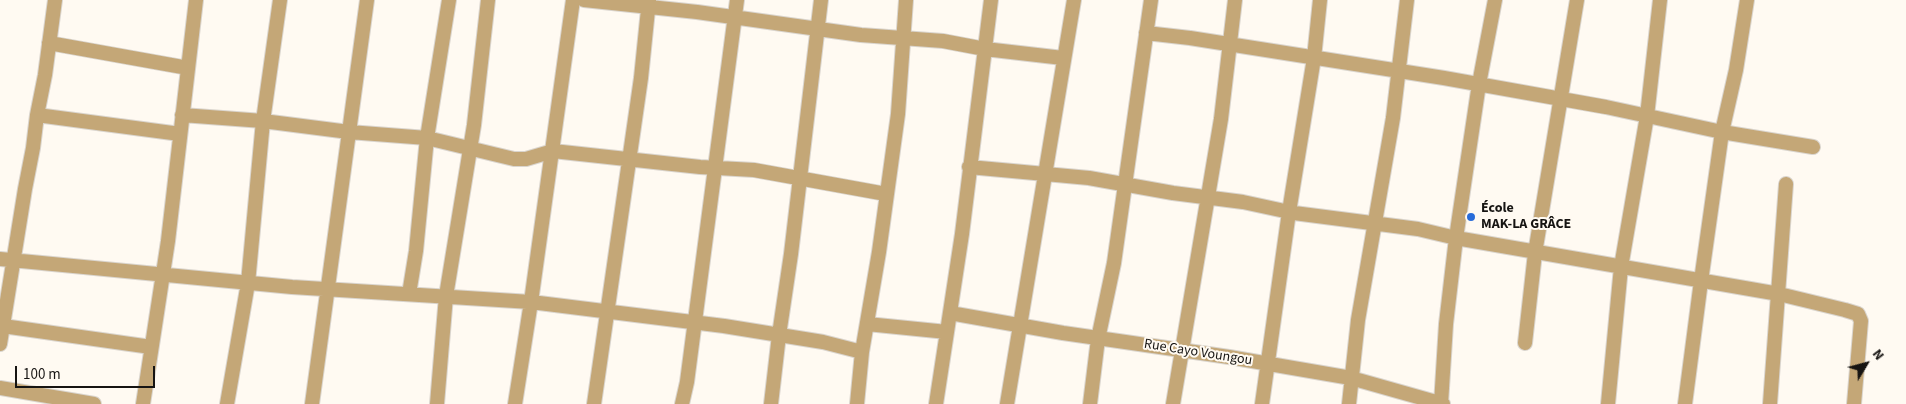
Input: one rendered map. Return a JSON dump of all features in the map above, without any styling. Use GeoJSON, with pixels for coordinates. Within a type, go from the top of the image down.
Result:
{"type":"FeatureCollection","features":[{"type":"Feature","properties":{"kind":"street"},"geometry":{"type":"LineString","coordinates":[[0,344],[7,260],[45,75],[55,0]]}},
{"type":"Feature","properties":{"kind":"street"},"geometry":{"type":"LineString","coordinates":[[227,404],[248,283],[263,121],[280,0]]}},
{"type":"Feature","properties":{"kind":"street"},"geometry":{"type":"LineString","coordinates":[[312,404],[366,0]]}},
{"type":"Feature","properties":{"kind":"street"},"geometry":{"type":"LineString","coordinates":[[409,294],[416,250],[427,138],[449,0]]}},
{"type":"Feature","properties":{"kind":"street"},"geometry":{"type":"LineString","coordinates":[[437,404],[446,296],[470,147],[488,0]]}},
{"type":"Feature","properties":{"kind":"street"},"geometry":{"type":"LineString","coordinates":[[515,404],[553,151],[573,0]]}},
{"type":"Feature","properties":{"kind":"street"},"geometry":{"type":"LineString","coordinates":[[584,0],[649,4],[734,18],[902,39],[943,41],[985,49],[1063,58]]}},
{"type":"Feature","properties":{"kind":"street"},"geometry":{"type":"LineString","coordinates":[[682,404],[737,0]]}},
{"type":"Feature","properties":{"kind":"street"},"geometry":{"type":"LineString","coordinates":[[772,404],[821,0]]}},
{"type":"Feature","properties":{"kind":"street"},"geometry":{"type":"LineString","coordinates":[[857,404],[862,352],[879,252],[898,114],[906,0]]}},
{"type":"Feature","properties":{"kind":"street"},"geometry":{"type":"LineString","coordinates":[[936,404],[950,313],[990,0]]}},
{"type":"Feature","properties":{"kind":"street"},"geometry":{"type":"LineString","coordinates":[[1007,404],[1074,0]]}},
{"type":"Feature","properties":{"kind":"street"},"geometry":{"type":"LineString","coordinates":[[1090,404],[1098,339],[1114,264],[1150,0]]}},
{"type":"Feature","properties":{"kind":"street"},"geometry":{"type":"LineString","coordinates":[[1173,404],[1221,119],[1235,0]]}},
{"type":"Feature","properties":{"kind":"street"},"geometry":{"type":"LineString","coordinates":[[1262,404],[1289,212],[1314,58],[1320,0]]}},
{"type":"Feature","properties":{"kind":"street"},"geometry":{"type":"LineString","coordinates":[[1349,404],[1358,320],[1393,118],[1407,0]]}},
{"type":"Feature","properties":{"kind":"street"},"geometry":{"type":"LineString","coordinates":[[1442,404],[1446,324],[1456,238],[1479,84],[1495,0]]}},
{"type":"Feature","properties":{"kind":"street"},"geometry":{"type":"LineString","coordinates":[[1525,344],[1535,253],[1577,0]]}},
{"type":"Feature","properties":{"kind":"street"},"geometry":{"type":"LineString","coordinates":[[1608,404],[1621,267],[1647,116],[1660,0]]}},
{"type":"Feature","properties":{"kind":"street"},"geometry":{"type":"LineString","coordinates":[[1685,404],[1700,281],[1722,132],[1736,70],[1747,0]]}},
{"type":"Feature","properties":{"kind":"street"},"geometry":{"type":"LineString","coordinates":[[142,404],[164,275],[188,68],[191,1]]}},
{"type":"Feature","properties":{"kind":"street"},"geometry":{"type":"LineString","coordinates":[[594,404],[630,159],[649,4]]}},
{"type":"Feature","properties":{"kind":"street"},"geometry":{"type":"LineString","coordinates":[[1146,33],[1190,38],[1479,84],[1722,132],[1813,146]]}},
{"type":"Feature","properties":{"kind":"street"},"geometry":{"type":"LineString","coordinates":[[49,44],[188,68]]}},
{"type":"Feature","properties":{"kind":"street"},"geometry":{"type":"LineString","coordinates":[[37,115],[180,134]]}},
{"type":"Feature","properties":{"kind":"street"},"geometry":{"type":"LineString","coordinates":[[182,115],[263,121],[349,132],[427,138],[514,159],[526,159],[553,151],[715,168],[754,170],[886,194]]}},
{"type":"Feature","properties":{"kind":"street"},"geometry":{"type":"LineString","coordinates":[[969,168],[1089,178],[1242,202],[1289,212],[1418,229],[1535,253],[1779,294],[1858,314],[1861,321],[1854,404]]}},
{"type":"Feature","properties":{"kind":"street"},"geometry":{"type":"LineString","coordinates":[[1770,404],[1786,184]]}},
{"type":"Feature","properties":{"kind":"street"},"geometry":{"type":"LineString","coordinates":[[7,260],[248,283],[531,302],[608,312],[651,315],[823,342],[862,352]]}},
{"type":"Feature","properties":{"kind":"street","name":"Rue Cayo Voungou"},"geometry":{"type":"LineString","coordinates":[[950,313],[1098,339],[1229,357],[1351,378],[1442,404]]}},
{"type":"Feature","properties":{"kind":"street"},"geometry":{"type":"LineString","coordinates":[[867,324],[947,332]]}},
{"type":"Feature","properties":{"kind":"street"},"geometry":{"type":"LineString","coordinates":[[3,326],[151,347]]}},
{"type":"Feature","properties":{"kind":"street"},"geometry":{"type":"LineString","coordinates":[[0,388],[94,404]]}},
{"type":"Feature","properties":{"kind":"place","name":"École MAK-LA GRÂCE"},"geometry":{"type":"Point","coordinates":[1471,217]}}]}
